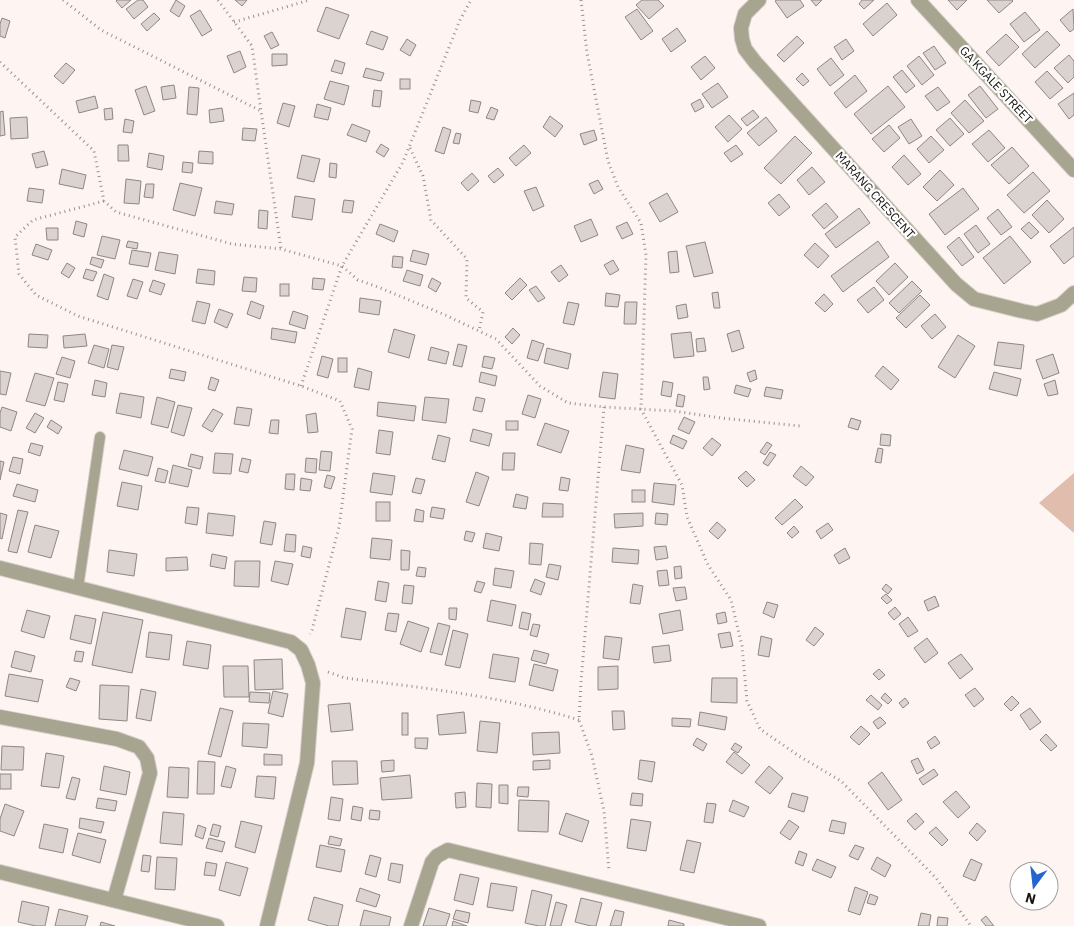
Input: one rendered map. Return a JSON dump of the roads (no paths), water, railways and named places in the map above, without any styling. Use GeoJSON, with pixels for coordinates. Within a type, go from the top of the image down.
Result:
{"type":"FeatureCollection","features":[{"type":"Feature","properties":{"kind":"street","name":"MARANG CRESCENT"},"geometry":{"type":"LineString","coordinates":[[759,0],[745,14],[741,28],[745,49],[956,284],[974,298],[1038,314],[1061,305],[1074,293]]}},
{"type":"Feature","properties":{"kind":"street","name":"GA KGALE STREET"},"geometry":{"type":"LineString","coordinates":[[918,0],[1074,170]]}},
{"type":"Feature","properties":{"kind":"street"},"geometry":{"type":"LineString","coordinates":[[0,568],[291,642],[301,650],[313,683],[308,763],[267,926]]}},
{"type":"Feature","properties":{"kind":"street"},"geometry":{"type":"LineString","coordinates":[[0,717],[117,739],[139,747],[147,758],[150,774],[114,900]]}},
{"type":"Feature","properties":{"kind":"street"},"geometry":{"type":"LineString","coordinates":[[411,926],[432,862],[448,850],[759,926]]}},
{"type":"Feature","properties":{"kind":"street"},"geometry":{"type":"LineString","coordinates":[[0,872],[217,926]]}},
{"type":"Feature","properties":{"kind":"lane"},"geometry":{"type":"LineString","coordinates":[[78,588],[100,437]]}}]}
